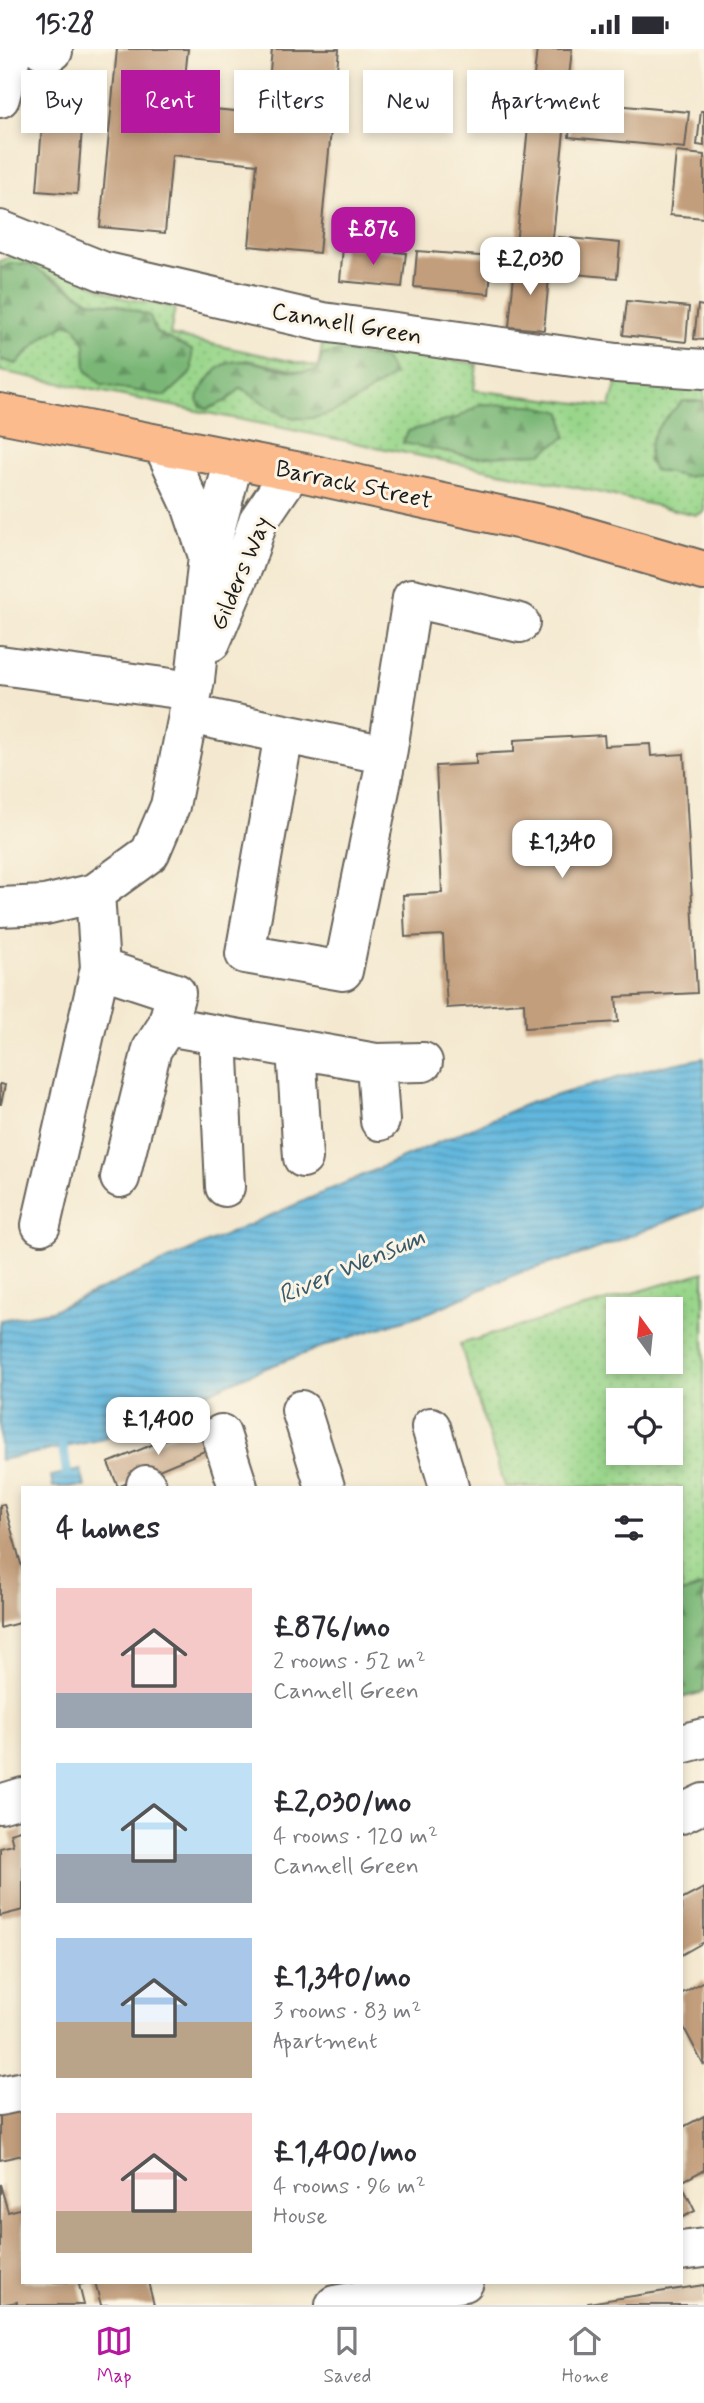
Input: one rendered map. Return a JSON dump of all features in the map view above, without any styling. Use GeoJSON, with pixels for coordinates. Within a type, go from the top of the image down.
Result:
{"type":"FeatureCollection","features":[{"type":"Feature","properties":{"kind":"main road","name":"Barrack Street"},"geometry":{"type":"LineString","coordinates":[[0,414],[292,471],[575,532],[704,571]]}},
{"type":"Feature","properties":{"kind":"street"},"geometry":{"type":"LineString","coordinates":[[0,98],[13,49]]}},
{"type":"Feature","properties":{"kind":"street","name":"Cannell Green"},"geometry":{"type":"LineString","coordinates":[[0,230],[102,271],[323,322],[616,363],[704,369]]}},
{"type":"Feature","properties":{"kind":"street","name":"Gilders Way"},"geometry":{"type":"LineString","coordinates":[[163,445],[191,505],[208,555]]}},
{"type":"Feature","properties":{"kind":"street","name":"Gilders Way"},"geometry":{"type":"LineString","coordinates":[[0,907],[45,905],[95,893],[150,853],[170,806],[192,695],[208,555],[234,460]]}},
{"type":"Feature","properties":{"kind":"street","name":"Gilders Way"},"geometry":{"type":"LineString","coordinates":[[192,695],[245,562],[258,521],[292,471]]}},
{"type":"Feature","properties":{"kind":"street"},"geometry":{"type":"LineString","coordinates":[[284,734],[245,954],[270,961],[343,971],[387,755],[412,598],[520,623]]}},
{"type":"Feature","properties":{"kind":"street"},"geometry":{"type":"LineString","coordinates":[[0,665],[192,695],[284,734],[387,755]]}},
{"type":"Feature","properties":{"kind":"street"},"geometry":{"type":"LineString","coordinates":[[41,1225],[100,968],[95,893]]}},
{"type":"Feature","properties":{"kind":"street"},"geometry":{"type":"LineString","coordinates":[[100,968],[176,993],[167,1026],[152,1049],[120,1178]]}},
{"type":"Feature","properties":{"kind":"street"},"geometry":{"type":"LineString","coordinates":[[167,1026],[376,1063],[423,1062]]}},
{"type":"Feature","properties":{"kind":"street"},"geometry":{"type":"LineString","coordinates":[[218,1035],[225,1187]]}},
{"type":"Feature","properties":{"kind":"street"},"geometry":{"type":"LineString","coordinates":[[296,1049],[303,1158]]}},
{"type":"Feature","properties":{"kind":"street"},"geometry":{"type":"LineString","coordinates":[[376,1063],[380,1121]]}},
{"type":"Feature","properties":{"kind":"street"},"geometry":{"type":"LineString","coordinates":[[301,1410],[325,1486]]}},
{"type":"Feature","properties":{"kind":"street"},"geometry":{"type":"LineString","coordinates":[[431,1427],[449,1486]]}},
{"type":"Feature","properties":{"kind":"street"},"geometry":{"type":"LineString","coordinates":[[221,1434],[238,1486]]}},
{"type":"Feature","properties":{"kind":"street"},"geometry":{"type":"LineString","coordinates":[[683,1743],[704,1738]]}},
{"type":"Feature","properties":{"kind":"street"},"geometry":{"type":"LineString","coordinates":[[0,1804],[21,1798]]}},
{"type":"Feature","properties":{"kind":"street"},"geometry":{"type":"LineString","coordinates":[[683,1813],[704,1803]]}},
{"type":"Feature","properties":{"kind":"street"},"geometry":{"type":"LineString","coordinates":[[0,2096],[21,2091]]}},
{"type":"Feature","properties":{"kind":"street"},"geometry":{"type":"LineString","coordinates":[[683,2251],[704,2248]]}},
{"type":"Feature","properties":{"kind":"street"},"geometry":{"type":"LineString","coordinates":[[335,2305],[453,2284]]}},
{"type":"Feature","properties":{"kind":"green space"},"geometry":{"type":"Polygon","coordinates":[[[13,256],[34,258],[123,298],[175,308],[170,335],[318,367],[323,341],[477,364],[474,390],[610,407],[618,377],[704,387],[704,401],[683,401],[648,461],[654,470],[687,477],[704,473],[704,512],[696,515],[588,490],[0,371],[0,359],[16,364],[42,339],[67,323],[76,326],[85,344],[86,370],[166,396],[192,372],[192,351],[156,332],[150,316],[116,304],[90,301],[57,279],[10,264],[0,269],[0,261],[13,256]],[[248,360],[223,365],[226,401],[241,388],[259,398],[318,370],[305,373],[248,360]],[[481,404],[457,418],[408,431],[403,442],[474,457],[481,404]]]}},
{"type":"Feature","properties":{"kind":"green space"},"geometry":{"type":"Polygon","coordinates":[[[9,264],[29,264],[90,301],[116,304],[150,316],[156,332],[192,350],[192,372],[166,396],[102,385],[86,370],[85,344],[76,327],[67,323],[42,339],[16,364],[0,359],[0,269],[9,264]]]}},
{"type":"Feature","properties":{"kind":"green space"},"geometry":{"type":"Polygon","coordinates":[[[341,351],[385,359],[394,375],[330,414],[301,419],[281,414],[241,388],[226,401],[208,409],[201,407],[197,400],[209,378],[223,366],[236,361],[300,372],[318,370],[322,355],[341,351]]]}},
{"type":"Feature","properties":{"kind":"green space"},"geometry":{"type":"Polygon","coordinates":[[[683,401],[704,401],[704,473],[687,477],[654,470],[649,450],[661,423],[683,401]]]}},
{"type":"Feature","properties":{"kind":"green space"},"geometry":{"type":"Polygon","coordinates":[[[481,404],[532,405],[562,412],[566,437],[541,453],[474,457],[403,443],[408,431],[457,418],[481,404]]]}},
{"type":"Feature","properties":{"kind":"green space"},"geometry":{"type":"Polygon","coordinates":[[[704,1272],[704,1586],[683,1592],[683,1486],[505,1486],[460,1344],[606,1301],[606,1374],[683,1374],[683,1297],[619,1297],[704,1272]]]}},
{"type":"Feature","properties":{"kind":"green space"},"geometry":{"type":"Polygon","coordinates":[[[704,1586],[704,1692],[683,1697],[683,1592],[704,1586]]]}},
{"type":"Feature","properties":{"kind":"water","name":"River Wensum"},"geometry":{"type":"Polygon","coordinates":[[[704,1058],[704,1207],[589,1252],[519,1273],[430,1312],[338,1341],[247,1375],[104,1439],[0,1460],[0,1320],[51,1311],[529,1103],[652,1068],[704,1058]]]}},
{"type":"Feature","properties":{"kind":"water"},"geometry":{"type":"Polygon","coordinates":[[[81,1470],[85,1486],[53,1486],[51,1476],[81,1470]]]}},
{"type":"Feature","properties":{"kind":"building"},"geometry":{"type":"Polygon","coordinates":[[[117,49],[188,49],[186,70],[121,70],[121,133],[220,133],[220,110],[234,111],[234,133],[331,133],[319,253],[249,246],[257,164],[172,155],[165,233],[100,227],[117,49]]]}},
{"type":"Feature","properties":{"kind":"building"},"geometry":{"type":"Polygon","coordinates":[[[272,49],[339,49],[337,70],[270,70],[272,49]]]}},
{"type":"Feature","properties":{"kind":"building"},"geometry":{"type":"Polygon","coordinates":[[[537,49],[572,49],[570,70],[535,70],[537,49]]]}},
{"type":"Feature","properties":{"kind":"building"},"geometry":{"type":"Polygon","coordinates":[[[624,106],[689,112],[685,148],[569,137],[569,133],[624,133],[624,106]]]}},
{"type":"Feature","properties":{"kind":"building"},"geometry":{"type":"Polygon","coordinates":[[[701,111],[704,111],[704,146],[697,145],[701,111]]]}},
{"type":"Feature","properties":{"kind":"building"},"geometry":{"type":"Polygon","coordinates":[[[41,133],[82,133],[77,194],[37,191],[41,133]]]}},
{"type":"Feature","properties":{"kind":"building"},"geometry":{"type":"Polygon","coordinates":[[[527,133],[564,133],[552,247],[516,244],[527,133]]]}},
{"type":"Feature","properties":{"kind":"building"},"geometry":{"type":"Polygon","coordinates":[[[676,152],[704,155],[704,218],[670,215],[676,152]]]}},
{"type":"Feature","properties":{"kind":"building"},"geometry":{"type":"Polygon","coordinates":[[[558,237],[620,243],[617,278],[554,272],[558,237]]]}},
{"type":"Feature","properties":{"kind":"building"},"geometry":{"type":"Polygon","coordinates":[[[343,247],[406,253],[402,287],[340,281],[343,247]]]}},
{"type":"Feature","properties":{"kind":"building"},"geometry":{"type":"Polygon","coordinates":[[[417,251],[492,257],[489,294],[414,287],[417,251]]]}},
{"type":"Feature","properties":{"kind":"building"},"geometry":{"type":"Polygon","coordinates":[[[515,264],[550,267],[544,330],[509,327],[515,264]]]}},
{"type":"Feature","properties":{"kind":"building"},"geometry":{"type":"Polygon","coordinates":[[[627,301],[689,307],[686,342],[623,335],[627,301]]]}},
{"type":"Feature","properties":{"kind":"building"},"geometry":{"type":"Polygon","coordinates":[[[698,305],[704,306],[704,340],[694,339],[698,305]]]}},
{"type":"Feature","properties":{"kind":"building"},"geometry":{"type":"Polygon","coordinates":[[[604,735],[605,746],[650,744],[651,756],[684,754],[697,993],[616,997],[618,1022],[525,1028],[524,1003],[447,1008],[443,935],[405,937],[403,895],[442,893],[436,766],[476,764],[476,754],[514,752],[514,740],[604,735]]]}},
{"type":"Feature","properties":{"kind":"building"},"geometry":{"type":"Polygon","coordinates":[[[0,1084],[5,1085],[1,1104],[0,1104],[0,1084]]]}},
{"type":"Feature","properties":{"kind":"building"},"geometry":{"type":"Polygon","coordinates":[[[197,1426],[207,1450],[120,1486],[118,1486],[108,1463],[197,1426]]]}},
{"type":"Feature","properties":{"kind":"building"},"geometry":{"type":"Polygon","coordinates":[[[4,1504],[21,1564],[21,1623],[0,1628],[0,1505],[4,1504]]]}},
{"type":"Feature","properties":{"kind":"building"},"geometry":{"type":"Polygon","coordinates":[[[21,1830],[21,1911],[0,1916],[0,1848],[13,1845],[10,1833],[21,1830]]]}},
{"type":"Feature","properties":{"kind":"building"},"geometry":{"type":"Polygon","coordinates":[[[704,1888],[704,1942],[683,1954],[683,1899],[704,1888]]]}},
{"type":"Feature","properties":{"kind":"building"},"geometry":{"type":"Polygon","coordinates":[[[704,1981],[704,2066],[683,2026],[683,1993],[704,1981]]]}},
{"type":"Feature","properties":{"kind":"building"},"geometry":{"type":"Polygon","coordinates":[[[21,2102],[21,2155],[0,2160],[0,2107],[21,2102]]]}},
{"type":"Feature","properties":{"kind":"building"},"geometry":{"type":"Polygon","coordinates":[[[704,2116],[704,2170],[683,2181],[683,2127],[704,2116]]]}},
{"type":"Feature","properties":{"kind":"building"},"geometry":{"type":"Polygon","coordinates":[[[0,2184],[8,2212],[21,2209],[21,2284],[82,2284],[79,2285],[84,2305],[17,2305],[17,2302],[0,2305],[0,2184]]]}},
{"type":"Feature","properties":{"kind":"building"},"geometry":{"type":"Polygon","coordinates":[[[683,2187],[695,2211],[683,2217],[683,2187]]]}},
{"type":"Feature","properties":{"kind":"building"},"geometry":{"type":"Polygon","coordinates":[[[96,2284],[149,2284],[154,2305],[101,2305],[96,2284]]]}},
{"type":"Feature","properties":{"kind":"building"},"geometry":{"type":"Polygon","coordinates":[[[704,2285],[704,2305],[588,2305],[588,2303],[704,2285]]]}},
{"type":"Feature","properties":{"kind":"waterway"},"geometry":{"type":"LineString","coordinates":[[63,1447],[67,1473]]}}]}
